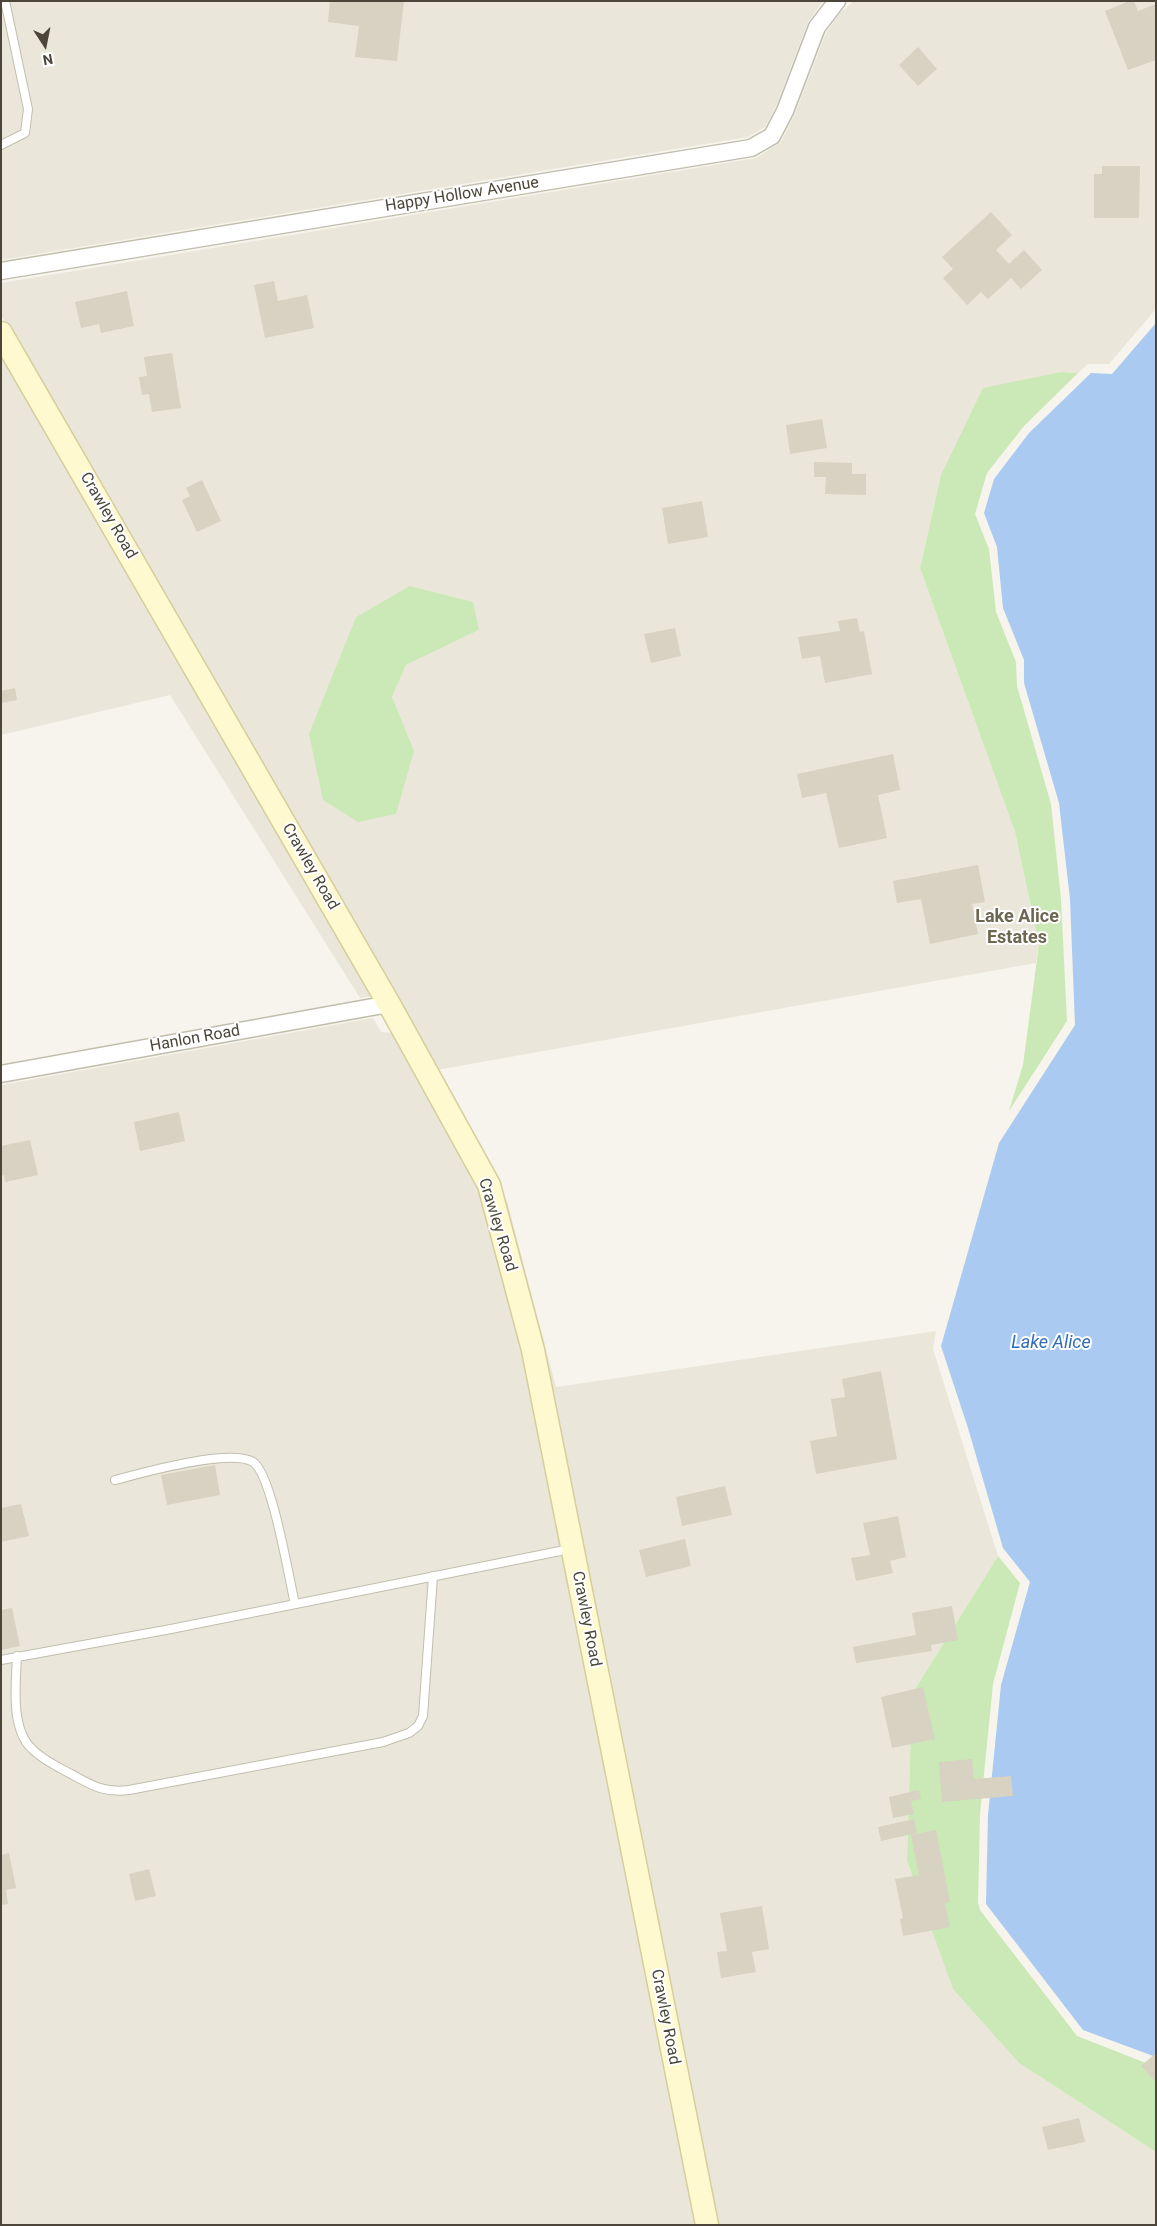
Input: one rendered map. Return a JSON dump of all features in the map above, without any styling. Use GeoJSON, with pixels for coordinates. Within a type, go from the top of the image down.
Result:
{"type":"FeatureCollection","features":[{"type":"Feature","properties":{"kind":"street","name":"Happy Hollow Avenue"},"geometry":{"type":"LineString","coordinates":[[1,271],[751,148],[772,136],[785,111],[818,26],[836,1]]}},
{"type":"Feature","properties":{"kind":"street","name":"Crawley Road"},"geometry":{"type":"LineString","coordinates":[[1,333],[389,1004],[489,1185],[533,1350],[707,2225]]}},
{"type":"Feature","properties":{"kind":"street","name":"Hanlon Road"},"geometry":{"type":"LineString","coordinates":[[1,1074],[389,1004]]}},
{"type":"Feature","properties":{"kind":"lane"},"geometry":{"type":"LineString","coordinates":[[1,145],[25,133],[28,109],[5,1]]}},
{"type":"Feature","properties":{"kind":"lane"},"geometry":{"type":"LineString","coordinates":[[115,1480],[219,1458],[240,1458],[254,1462],[262,1472],[270,1493],[295,1604]]}},
{"type":"Feature","properties":{"kind":"lane"},"geometry":{"type":"LineString","coordinates":[[1,1660],[295,1604],[572,1548]]}},
{"type":"Feature","properties":{"kind":"lane"},"geometry":{"type":"LineString","coordinates":[[17,1656],[15,1693],[19,1722],[24,1739],[32,1749],[53,1764],[99,1789],[112,1792],[129,1790],[244,1769],[383,1742],[410,1733],[418,1726],[423,1707],[433,1576]]}},
{"type":"Feature","properties":{"kind":"shaded area"},"geometry":{"type":"Polygon","coordinates":[[[1,1],[823,1],[808,22],[776,106],[765,127],[748,137],[1,260],[1,1]]]}},
{"type":"Feature","properties":{"kind":"shaded area"},"geometry":{"type":"Polygon","coordinates":[[[854,1],[1156,1],[1156,309],[1109,364],[1088,364],[1078,373],[1060,372],[941,475],[920,568],[1015,832],[1039,944],[1036,963],[437,1070],[398,1001],[397,992],[394,992],[13,332],[1,316],[1,283],[756,158],[781,142],[794,116],[826,33],[840,13],[854,1]],[[356,617],[336,670],[392,697],[406,665],[479,630],[356,617]]]}},
{"type":"Feature","properties":{"kind":"shaded area"},"geometry":{"type":"Polygon","coordinates":[[[1,351],[373,996],[360,998],[170,695],[1,735],[1,351]]]}},
{"type":"Feature","properties":{"kind":"shaded area"},"geometry":{"type":"Polygon","coordinates":[[[373,1018],[381,1032],[394,1033],[480,1189],[523,1352],[697,2225],[1,2225],[1,1085],[373,1018]]]}},
{"type":"Feature","properties":{"kind":"shaded area"},"geometry":{"type":"Polygon","coordinates":[[[501,1189],[507,1201],[556,1387],[936,1331],[933,1349],[998,1556],[912,1694],[907,1861],[954,1989],[1019,2063],[1156,2152],[1156,2225],[717,2225],[501,1189]]]}},
{"type":"Feature","properties":{"kind":"green space"},"geometry":{"type":"Polygon","coordinates":[[[1061,372],[1078,373],[1024,426],[987,473],[975,514],[989,549],[996,612],[1016,662],[1017,686],[1051,804],[1061,899],[1067,1021],[1009,1111],[1023,1065],[1039,944],[1015,832],[920,568],[941,475],[983,388],[1061,372]]]}},
{"type":"Feature","properties":{"kind":"green space"},"geometry":{"type":"Polygon","coordinates":[[[410,586],[473,602],[479,630],[406,665],[392,697],[414,751],[396,814],[358,822],[323,800],[309,734],[356,617],[410,586]]]}},
{"type":"Feature","properties":{"kind":"green space"},"geometry":{"type":"Polygon","coordinates":[[[998,1556],[1020,1583],[993,1684],[980,1814],[978,1903],[980,1910],[1077,2036],[1156,2067],[1156,2152],[1019,2063],[953,1989],[907,1861],[912,1694],[998,1556]]]}},
{"type":"Feature","properties":{"kind":"water","name":"Lake Alice"},"geometry":{"type":"Polygon","coordinates":[[[1156,323],[1156,2057],[1083,2030],[986,1904],[988,1815],[1001,1685],[1030,1582],[1003,1548],[968,1428],[941,1346],[999,1143],[1075,1025],[1070,899],[1059,803],[1024,683],[1024,660],[1003,608],[997,547],[984,513],[994,479],[1029,433],[1091,373],[1112,374],[1156,323]]]}},
{"type":"Feature","properties":{"kind":"building"},"geometry":{"type":"Polygon","coordinates":[[[330,1],[404,1],[397,61],[355,57],[359,26],[328,22],[330,1]]]}},
{"type":"Feature","properties":{"kind":"building"},"geometry":{"type":"Polygon","coordinates":[[[1134,1],[1138,11],[1156,4],[1156,60],[1128,70],[1105,11],[1134,1]]]}},
{"type":"Feature","properties":{"kind":"building"},"geometry":{"type":"Polygon","coordinates":[[[918,47],[937,69],[918,86],[899,65],[918,47]]]}},
{"type":"Feature","properties":{"kind":"building"},"geometry":{"type":"Polygon","coordinates":[[[1102,166],[1140,166],[1139,218],[1094,218],[1094,174],[1102,174],[1102,166]]]}},
{"type":"Feature","properties":{"kind":"building"},"geometry":{"type":"Polygon","coordinates":[[[991,212],[1012,235],[996,250],[1009,264],[1024,250],[1042,270],[1021,289],[1011,278],[988,299],[981,292],[967,305],[943,278],[953,269],[942,257],[991,212]]]}},
{"type":"Feature","properties":{"kind":"building"},"geometry":{"type":"Polygon","coordinates":[[[274,281],[278,301],[307,295],[314,328],[265,338],[254,285],[274,281]]]}},
{"type":"Feature","properties":{"kind":"building"},"geometry":{"type":"Polygon","coordinates":[[[127,291],[134,326],[101,333],[99,324],[81,328],[75,302],[127,291]]]}},
{"type":"Feature","properties":{"kind":"building"},"geometry":{"type":"Polygon","coordinates":[[[172,353],[181,408],[152,412],[149,394],[142,395],[139,377],[147,376],[144,357],[172,353]]]}},
{"type":"Feature","properties":{"kind":"building"},"geometry":{"type":"Polygon","coordinates":[[[822,419],[827,448],[790,454],[786,425],[822,419]]]}},
{"type":"Feature","properties":{"kind":"building"},"geometry":{"type":"Polygon","coordinates":[[[814,462],[852,463],[852,474],[866,474],[866,495],[825,494],[826,477],[814,477],[814,462]]]}},
{"type":"Feature","properties":{"kind":"building"},"geometry":{"type":"Polygon","coordinates":[[[202,480],[221,521],[197,532],[182,500],[190,496],[186,488],[202,480]]]}},
{"type":"Feature","properties":{"kind":"building"},"geometry":{"type":"Polygon","coordinates":[[[702,501],[708,537],[668,544],[662,508],[702,501]]]}},
{"type":"Feature","properties":{"kind":"building"},"geometry":{"type":"Polygon","coordinates":[[[857,618],[860,632],[864,631],[872,674],[825,683],[820,656],[802,659],[798,637],[840,631],[838,621],[857,618]]]}},
{"type":"Feature","properties":{"kind":"building"},"geometry":{"type":"Polygon","coordinates":[[[675,628],[681,656],[651,663],[644,634],[675,628]]]}},
{"type":"Feature","properties":{"kind":"building"},"geometry":{"type":"Polygon","coordinates":[[[15,688],[17,700],[1,703],[1,691],[15,688]]]}},
{"type":"Feature","properties":{"kind":"building"},"geometry":{"type":"Polygon","coordinates":[[[893,754],[900,790],[878,795],[887,838],[839,848],[826,793],[802,798],[797,774],[893,754]]]}},
{"type":"Feature","properties":{"kind":"building"},"geometry":{"type":"Polygon","coordinates":[[[978,865],[985,902],[972,904],[978,934],[930,944],[921,899],[897,903],[893,881],[978,865]]]}},
{"type":"Feature","properties":{"kind":"building"},"geometry":{"type":"Polygon","coordinates":[[[179,1112],[185,1141],[140,1151],[134,1122],[179,1112]]]}},
{"type":"Feature","properties":{"kind":"building"},"geometry":{"type":"Polygon","coordinates":[[[30,1140],[38,1175],[5,1182],[4,1175],[1,1176],[1,1146],[30,1140]]]}},
{"type":"Feature","properties":{"kind":"building"},"geometry":{"type":"Polygon","coordinates":[[[881,1371],[897,1459],[816,1474],[810,1441],[837,1436],[831,1399],[845,1397],[842,1379],[881,1371]]]}},
{"type":"Feature","properties":{"kind":"building"},"geometry":{"type":"Polygon","coordinates":[[[215,1465],[220,1495],[167,1505],[161,1475],[215,1465]]]}},
{"type":"Feature","properties":{"kind":"building"},"geometry":{"type":"Polygon","coordinates":[[[725,1486],[732,1515],[682,1526],[676,1497],[725,1486]]]}},
{"type":"Feature","properties":{"kind":"building"},"geometry":{"type":"Polygon","coordinates":[[[21,1504],[29,1536],[1,1542],[1,1508],[21,1504]]]}},
{"type":"Feature","properties":{"kind":"building"},"geometry":{"type":"Polygon","coordinates":[[[898,1516],[906,1557],[890,1561],[893,1573],[856,1581],[851,1558],[870,1555],[863,1523],[898,1516]]]}},
{"type":"Feature","properties":{"kind":"building"},"geometry":{"type":"Polygon","coordinates":[[[685,1539],[691,1566],[646,1577],[639,1550],[685,1539]]]}},
{"type":"Feature","properties":{"kind":"building"},"geometry":{"type":"Polygon","coordinates":[[[952,1606],[958,1640],[931,1645],[932,1651],[856,1663],[853,1647],[916,1635],[912,1613],[952,1606]]]}},
{"type":"Feature","properties":{"kind":"building"},"geometry":{"type":"Polygon","coordinates":[[[12,1608],[20,1646],[1,1650],[1,1610],[12,1608]]]}},
{"type":"Feature","properties":{"kind":"building"},"geometry":{"type":"Polygon","coordinates":[[[923,1687],[935,1739],[892,1748],[881,1697],[923,1687]]]}},
{"type":"Feature","properties":{"kind":"building"},"geometry":{"type":"Polygon","coordinates":[[[972,1759],[974,1779],[1011,1776],[1013,1796],[942,1802],[939,1762],[972,1759]]]}},
{"type":"Feature","properties":{"kind":"building"},"geometry":{"type":"Polygon","coordinates":[[[919,1790],[921,1799],[911,1801],[914,1814],[893,1818],[889,1797],[919,1790]]]}},
{"type":"Feature","properties":{"kind":"building"},"geometry":{"type":"Polygon","coordinates":[[[914,1819],[917,1833],[881,1841],[878,1827],[914,1819]]]}},
{"type":"Feature","properties":{"kind":"building"},"geometry":{"type":"Polygon","coordinates":[[[936,1830],[950,1902],[945,1903],[950,1927],[903,1936],[900,1919],[903,1918],[895,1879],[919,1875],[911,1835],[936,1830]]]}},
{"type":"Feature","properties":{"kind":"building"},"geometry":{"type":"Polygon","coordinates":[[[9,1853],[16,1888],[6,1890],[8,1904],[1,1905],[1,1855],[9,1853]]]}},
{"type":"Feature","properties":{"kind":"building"},"geometry":{"type":"Polygon","coordinates":[[[149,1869],[156,1896],[135,1901],[129,1874],[149,1869]]]}},
{"type":"Feature","properties":{"kind":"building"},"geometry":{"type":"Polygon","coordinates":[[[762,1906],[769,1949],[752,1952],[756,1972],[721,1978],[717,1952],[727,1951],[720,1913],[762,1906]]]}},
{"type":"Feature","properties":{"kind":"building"},"geometry":{"type":"Polygon","coordinates":[[[1156,2053],[1156,2082],[1141,2066],[1156,2053]]]}},
{"type":"Feature","properties":{"kind":"building"},"geometry":{"type":"Polygon","coordinates":[[[1079,2118],[1085,2142],[1048,2150],[1042,2127],[1079,2118]]]}},
{"type":"Feature","properties":{"kind":"district","name":"Lake Alice Estates"},"geometry":{"type":"Point","coordinates":[1017,928]}}]}
